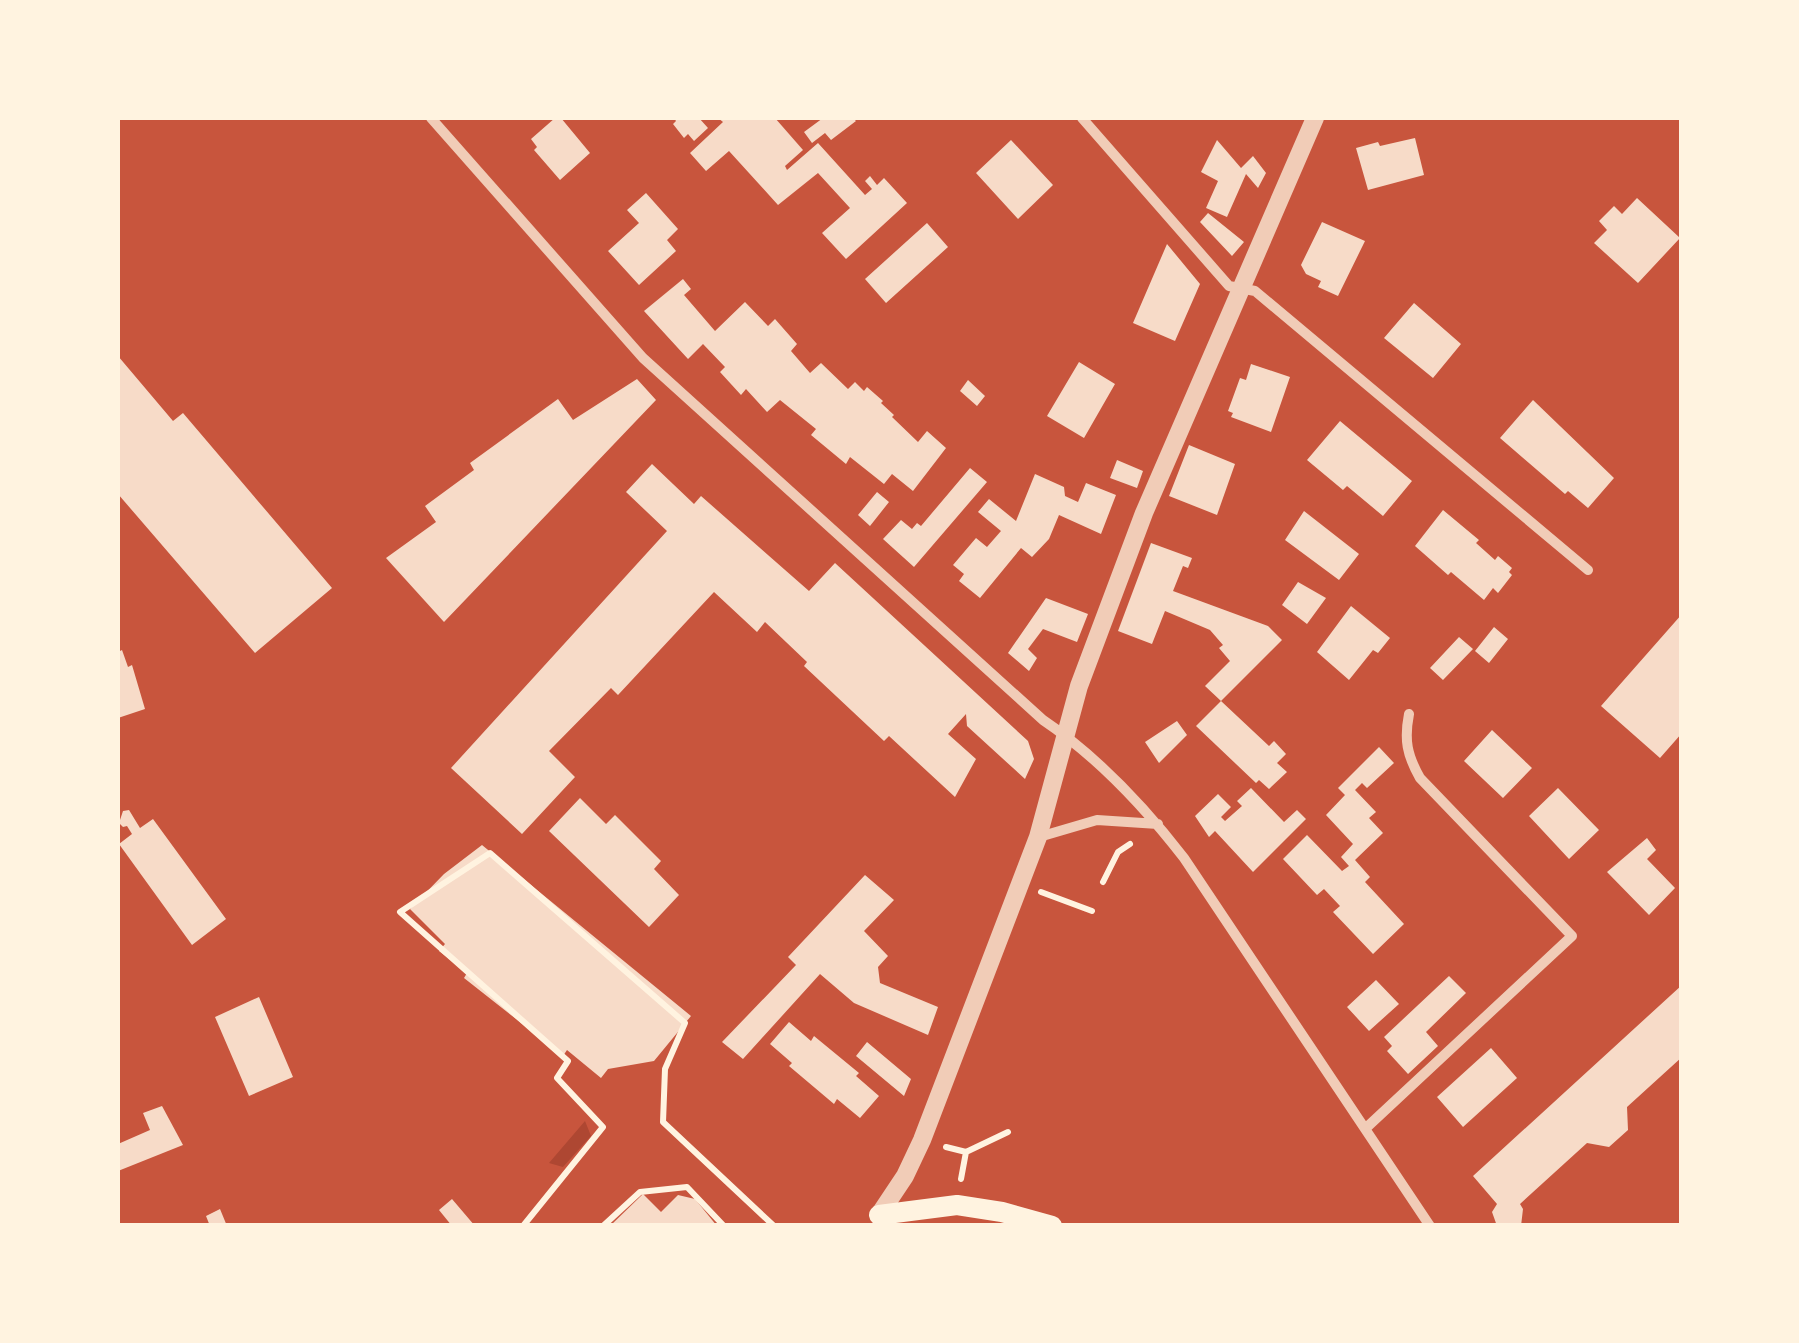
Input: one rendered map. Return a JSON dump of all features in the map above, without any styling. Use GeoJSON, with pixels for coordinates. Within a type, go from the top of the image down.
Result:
{"type":"FeatureCollection","features":[{"type":"Feature","properties":{"kind":"main road"},"geometry":{"type":"LineString","coordinates":[[874,1220],[957,1205],[1052,1226]]}},
{"type":"Feature","properties":{"kind":"street"},"geometry":{"type":"LineString","coordinates":[[432,118],[644,358],[1043,720],[1086,750],[1158,824],[1430,1226]]}},
{"type":"Feature","properties":{"kind":"street"},"geometry":{"type":"LineString","coordinates":[[1082,118],[1228,286],[1254,291],[1588,570]]}},
{"type":"Feature","properties":{"kind":"street"},"geometry":{"type":"LineString","coordinates":[[874,1220],[906,1176],[922,1140],[1038,837],[1079,686],[1144,512],[1314,118]]}},
{"type":"Feature","properties":{"kind":"street"},"geometry":{"type":"LineString","coordinates":[[1366,1128],[1572,936],[1420,778],[1408,756],[1405,735],[1409,714]]}},
{"type":"Feature","properties":{"kind":"street"},"geometry":{"type":"LineString","coordinates":[[1038,837],[1097,820],[1158,824]]}},
{"type":"Feature","properties":{"kind":"path"},"geometry":{"type":"LineString","coordinates":[[1102,882],[1118,852],[1158,824]]}},
{"type":"Feature","properties":{"kind":"path"},"geometry":{"type":"LineString","coordinates":[[523,1226],[603,1127],[557,1078],[568,1061],[400,912],[490,853],[685,1023],[665,1069],[663,1122],[774,1226]]}},
{"type":"Feature","properties":{"kind":"path"},"geometry":{"type":"LineString","coordinates":[[1020,884],[1092,911]]}},
{"type":"Feature","properties":{"kind":"path"},"geometry":{"type":"LineString","coordinates":[[922,1140],[966,1152],[1008,1132]]}},
{"type":"Feature","properties":{"kind":"path"},"geometry":{"type":"LineString","coordinates":[[957,1205],[966,1152]]}},
{"type":"Feature","properties":{"kind":"path"},"geometry":{"type":"LineString","coordinates":[[603,1226],[640,1192],[687,1187],[724,1226]]}},
{"type":"Feature","properties":{"kind":"shaded area"},"geometry":{"type":"Polygon","coordinates":[[[585,1121],[591,1136],[563,1167],[549,1163],[585,1121]]]}},
{"type":"Feature","properties":{"kind":"building"},"geometry":{"type":"Polygon","coordinates":[[[555,118],[561,118],[590,153],[560,180],[534,150],[537,147],[531,139],[555,118]]]}},
{"type":"Feature","properties":{"kind":"building"},"geometry":{"type":"Polygon","coordinates":[[[674,118],[699,118],[708,128],[694,141],[688,134],[684,138],[673,124],[674,118]]]}},
{"type":"Feature","properties":{"kind":"building"},"geometry":{"type":"Polygon","coordinates":[[[718,118],[775,118],[803,150],[785,166],[787,170],[818,143],[865,195],[872,189],[865,181],[870,176],[877,185],[884,178],[907,203],[846,259],[822,233],[850,208],[818,173],[778,205],[729,151],[706,171],[690,153],[723,122],[718,118]]]}},
{"type":"Feature","properties":{"kind":"building"},"geometry":{"type":"Polygon","coordinates":[[[823,118],[856,121],[831,140],[825,133],[812,143],[804,132],[823,118]]]}},
{"type":"Feature","properties":{"kind":"building"},"geometry":{"type":"Polygon","coordinates":[[[1415,138],[1424,175],[1368,190],[1356,148],[1415,138]]]}},
{"type":"Feature","properties":{"kind":"building"},"geometry":{"type":"Polygon","coordinates":[[[1011,140],[1053,185],[1018,219],[976,173],[1011,140]]]}},
{"type":"Feature","properties":{"kind":"building"},"geometry":{"type":"Polygon","coordinates":[[[1217,140],[1241,168],[1253,156],[1266,173],[1258,188],[1246,174],[1227,217],[1206,208],[1218,181],[1201,172],[1217,140]]]}},
{"type":"Feature","properties":{"kind":"building"},"geometry":{"type":"Polygon","coordinates":[[[646,193],[678,229],[667,240],[676,251],[639,285],[608,251],[639,223],[627,210],[646,193]]]}},
{"type":"Feature","properties":{"kind":"building"},"geometry":{"type":"Polygon","coordinates":[[[1637,198],[1680,238],[1638,283],[1594,243],[1607,230],[1599,221],[1614,206],[1622,214],[1637,198]]]}},
{"type":"Feature","properties":{"kind":"building"},"geometry":{"type":"Polygon","coordinates":[[[1208,213],[1244,242],[1232,256],[1200,222],[1208,213]]]}},
{"type":"Feature","properties":{"kind":"building"},"geometry":{"type":"Polygon","coordinates":[[[1322,222],[1365,241],[1338,296],[1318,287],[1321,281],[1306,274],[1301,265],[1322,222]]]}},
{"type":"Feature","properties":{"kind":"building"},"geometry":{"type":"Polygon","coordinates":[[[927,223],[948,247],[886,303],[865,279],[927,223]]]}},
{"type":"Feature","properties":{"kind":"building"},"geometry":{"type":"Polygon","coordinates":[[[1167,244],[1200,284],[1175,341],[1133,323],[1167,244]]]}},
{"type":"Feature","properties":{"kind":"building"},"geometry":{"type":"Polygon","coordinates":[[[683,279],[691,289],[684,295],[715,331],[745,302],[768,326],[775,319],[797,344],[791,351],[810,373],[821,363],[848,389],[855,382],[864,391],[867,387],[918,442],[927,431],[946,448],[913,491],[892,474],[884,484],[850,457],[846,464],[811,435],[816,429],[780,400],[767,412],[746,389],[741,395],[720,372],[725,367],[703,344],[688,359],[644,311],[683,279]]]}},
{"type":"Feature","properties":{"kind":"building"},"geometry":{"type":"Polygon","coordinates":[[[1414,303],[1461,344],[1433,378],[1384,338],[1414,303]]]}},
{"type":"Feature","properties":{"kind":"building"},"geometry":{"type":"Polygon","coordinates":[[[118,356],[173,421],[183,413],[332,588],[255,653],[118,494],[118,356]]]}},
{"type":"Feature","properties":{"kind":"building"},"geometry":{"type":"Polygon","coordinates":[[[1079,362],[1115,384],[1084,438],[1047,416],[1079,362]]]}},
{"type":"Feature","properties":{"kind":"building"},"geometry":{"type":"Polygon","coordinates":[[[1251,364],[1290,377],[1271,432],[1231,417],[1233,413],[1228,411],[1240,378],[1246,380],[1251,364]]]}},
{"type":"Feature","properties":{"kind":"building"},"geometry":{"type":"Polygon","coordinates":[[[637,379],[656,400],[444,622],[386,558],[436,522],[425,506],[474,470],[470,463],[558,399],[573,420],[637,379]]]}},
{"type":"Feature","properties":{"kind":"building"},"geometry":{"type":"Polygon","coordinates":[[[968,380],[985,396],[977,406],[960,391],[968,380]]]}},
{"type":"Feature","properties":{"kind":"building"},"geometry":{"type":"Polygon","coordinates":[[[1533,400],[1614,478],[1588,508],[1568,491],[1565,494],[1500,438],[1533,400]]]}},
{"type":"Feature","properties":{"kind":"building"},"geometry":{"type":"Polygon","coordinates":[[[1340,421],[1412,481],[1383,516],[1307,460],[1340,421]]]}},
{"type":"Feature","properties":{"kind":"building"},"geometry":{"type":"Polygon","coordinates":[[[1189,445],[1235,464],[1217,515],[1169,496],[1189,445]]]}},
{"type":"Feature","properties":{"kind":"building"},"geometry":{"type":"Polygon","coordinates":[[[1117,460],[1143,471],[1137,488],[1110,478],[1117,460]]]}},
{"type":"Feature","properties":{"kind":"building"},"geometry":{"type":"Polygon","coordinates":[[[652,464],[694,504],[701,496],[809,591],[835,563],[1028,741],[1034,759],[1025,779],[967,726],[966,714],[948,734],[976,759],[955,797],[889,736],[884,741],[804,666],[807,662],[765,622],[757,632],[714,592],[618,695],[611,688],[549,751],[575,777],[522,834],[451,768],[667,531],[626,492],[652,464]]]}},
{"type":"Feature","properties":{"kind":"building"},"geometry":{"type":"Polygon","coordinates":[[[970,468],[987,482],[914,567],[883,539],[901,520],[912,529],[917,523],[921,526],[970,468]]]}},
{"type":"Feature","properties":{"kind":"building"},"geometry":{"type":"Polygon","coordinates":[[[1035,474],[1064,487],[1065,496],[1078,502],[1086,483],[1116,495],[1101,534],[1059,515],[1049,539],[1032,557],[1021,548],[980,598],[959,581],[964,574],[953,565],[976,538],[987,547],[1001,531],[978,512],[989,499],[1016,521],[1035,474]]]}},
{"type":"Feature","properties":{"kind":"building"},"geometry":{"type":"Polygon","coordinates":[[[877,492],[889,502],[870,526],[858,515],[877,492]]]}},
{"type":"Feature","properties":{"kind":"building"},"geometry":{"type":"Polygon","coordinates":[[[1443,510],[1479,540],[1476,543],[1495,560],[1498,556],[1512,568],[1512,575],[1498,593],[1493,588],[1484,600],[1415,546],[1443,510]]]}},
{"type":"Feature","properties":{"kind":"building"},"geometry":{"type":"Polygon","coordinates":[[[1304,511],[1359,554],[1339,580],[1285,540],[1304,511]]]}},
{"type":"Feature","properties":{"kind":"building"},"geometry":{"type":"Polygon","coordinates":[[[1151,543],[1192,558],[1188,568],[1183,566],[1173,591],[1268,626],[1282,640],[1221,701],[1205,686],[1230,661],[1210,630],[1165,611],[1152,644],[1118,631],[1151,543]]]}},
{"type":"Feature","properties":{"kind":"building"},"geometry":{"type":"Polygon","coordinates":[[[1298,582],[1326,598],[1307,624],[1282,605],[1298,582]]]}},
{"type":"Feature","properties":{"kind":"building"},"geometry":{"type":"Polygon","coordinates":[[[1046,598],[1088,614],[1077,642],[1043,629],[1028,649],[1037,658],[1029,671],[1008,653],[1046,598]]]}},
{"type":"Feature","properties":{"kind":"building"},"geometry":{"type":"Polygon","coordinates":[[[1351,606],[1390,638],[1378,653],[1373,650],[1349,680],[1317,652],[1351,606]]]}},
{"type":"Feature","properties":{"kind":"building"},"geometry":{"type":"Polygon","coordinates":[[[1682,614],[1682,733],[1660,758],[1601,706],[1682,614]]]}},
{"type":"Feature","properties":{"kind":"building"},"geometry":{"type":"Polygon","coordinates":[[[1494,627],[1508,639],[1489,663],[1475,651],[1494,627]]]}},
{"type":"Feature","properties":{"kind":"building"},"geometry":{"type":"Polygon","coordinates":[[[1459,637],[1473,649],[1443,680],[1430,668],[1459,637]]]}},
{"type":"Feature","properties":{"kind":"building"},"geometry":{"type":"Polygon","coordinates":[[[122,650],[128,667],[132,665],[145,709],[118,718],[118,652],[122,650]]]}},
{"type":"Feature","properties":{"kind":"building"},"geometry":{"type":"Polygon","coordinates":[[[1221,701],[1269,746],[1274,741],[1286,754],[1277,763],[1287,772],[1269,789],[1259,780],[1256,783],[1196,726],[1221,701]]]}},
{"type":"Feature","properties":{"kind":"building"},"geometry":{"type":"Polygon","coordinates":[[[1177,721],[1187,735],[1159,763],[1145,742],[1177,721]]]}},
{"type":"Feature","properties":{"kind":"building"},"geometry":{"type":"Polygon","coordinates":[[[1492,730],[1532,768],[1503,798],[1464,761],[1492,730]]]}},
{"type":"Feature","properties":{"kind":"building"},"geometry":{"type":"Polygon","coordinates":[[[1379,747],[1394,763],[1367,788],[1362,783],[1355,790],[1376,812],[1369,818],[1383,833],[1355,860],[1370,877],[1365,882],[1404,924],[1373,954],[1333,912],[1340,906],[1324,889],[1317,895],[1283,859],[1307,835],[1342,871],[1349,866],[1341,857],[1353,844],[1326,815],[1345,795],[1338,788],[1379,747]]]}},
{"type":"Feature","properties":{"kind":"building"},"geometry":{"type":"Polygon","coordinates":[[[1251,788],[1284,822],[1297,810],[1306,819],[1253,872],[1215,831],[1209,837],[1195,816],[1218,794],[1231,807],[1221,817],[1225,821],[1242,806],[1237,801],[1251,788]]]}},
{"type":"Feature","properties":{"kind":"building"},"geometry":{"type":"Polygon","coordinates":[[[1558,788],[1599,830],[1569,859],[1529,816],[1558,788]]]}},
{"type":"Feature","properties":{"kind":"building"},"geometry":{"type":"Polygon","coordinates":[[[580,798],[606,824],[615,815],[661,861],[654,869],[679,895],[649,927],[549,831],[580,798]]]}},
{"type":"Feature","properties":{"kind":"building"},"geometry":{"type":"Polygon","coordinates":[[[129,810],[140,828],[153,819],[226,919],[192,945],[119,844],[132,834],[119,823],[123,811],[129,810]]]}},
{"type":"Feature","properties":{"kind":"building"},"geometry":{"type":"Polygon","coordinates":[[[1647,838],[1656,850],[1647,859],[1675,888],[1649,915],[1607,872],[1647,838]]]}},
{"type":"Feature","properties":{"kind":"building"},"geometry":{"type":"Polygon","coordinates":[[[482,845],[691,1016],[654,1061],[608,1069],[601,1078],[567,1050],[563,1056],[464,978],[467,973],[439,951],[445,944],[410,909],[444,874],[482,845]]]}},
{"type":"Feature","properties":{"kind":"building"},"geometry":{"type":"Polygon","coordinates":[[[865,875],[894,900],[864,931],[888,956],[878,967],[880,983],[938,1007],[928,1035],[854,1003],[820,974],[743,1059],[722,1042],[796,965],[788,957],[865,875]]]}},
{"type":"Feature","properties":{"kind":"building"},"geometry":{"type":"Polygon","coordinates":[[[1449,976],[1466,993],[1426,1032],[1438,1046],[1408,1074],[1387,1051],[1392,1046],[1384,1037],[1449,976]]]}},
{"type":"Feature","properties":{"kind":"building"},"geometry":{"type":"Polygon","coordinates":[[[1376,980],[1399,1004],[1369,1031],[1347,1007],[1376,980]]]}},
{"type":"Feature","properties":{"kind":"building"},"geometry":{"type":"Polygon","coordinates":[[[1682,985],[1682,1057],[1627,1107],[1628,1130],[1609,1147],[1587,1143],[1520,1204],[1521,1226],[1497,1226],[1492,1212],[1497,1204],[1473,1176],[1682,985]]]}},
{"type":"Feature","properties":{"kind":"building"},"geometry":{"type":"Polygon","coordinates":[[[259,997],[293,1077],[249,1096],[215,1017],[259,997]]]}},
{"type":"Feature","properties":{"kind":"building"},"geometry":{"type":"Polygon","coordinates":[[[789,1022],[811,1041],[814,1036],[859,1073],[856,1076],[879,1096],[860,1118],[837,1099],[834,1104],[789,1066],[792,1063],[770,1044],[789,1022]]]}},
{"type":"Feature","properties":{"kind":"building"},"geometry":{"type":"Polygon","coordinates":[[[867,1042],[911,1079],[904,1096],[856,1056],[867,1042]]]}},
{"type":"Feature","properties":{"kind":"building"},"geometry":{"type":"Polygon","coordinates":[[[1491,1048],[1517,1078],[1463,1127],[1437,1097],[1491,1048]]]}},
{"type":"Feature","properties":{"kind":"building"},"geometry":{"type":"Polygon","coordinates":[[[162,1106],[183,1145],[118,1171],[118,1144],[150,1130],[143,1113],[162,1106]]]}},
{"type":"Feature","properties":{"kind":"building"},"geometry":{"type":"Polygon","coordinates":[[[643,1194],[661,1212],[678,1195],[695,1199],[717,1226],[610,1226],[643,1194]]]}},
{"type":"Feature","properties":{"kind":"building"},"geometry":{"type":"Polygon","coordinates":[[[452,1199],[475,1226],[452,1226],[439,1210],[452,1199]]]}},
{"type":"Feature","properties":{"kind":"building"},"geometry":{"type":"Polygon","coordinates":[[[220,1209],[227,1226],[210,1226],[206,1216],[220,1209]]]}}]}
